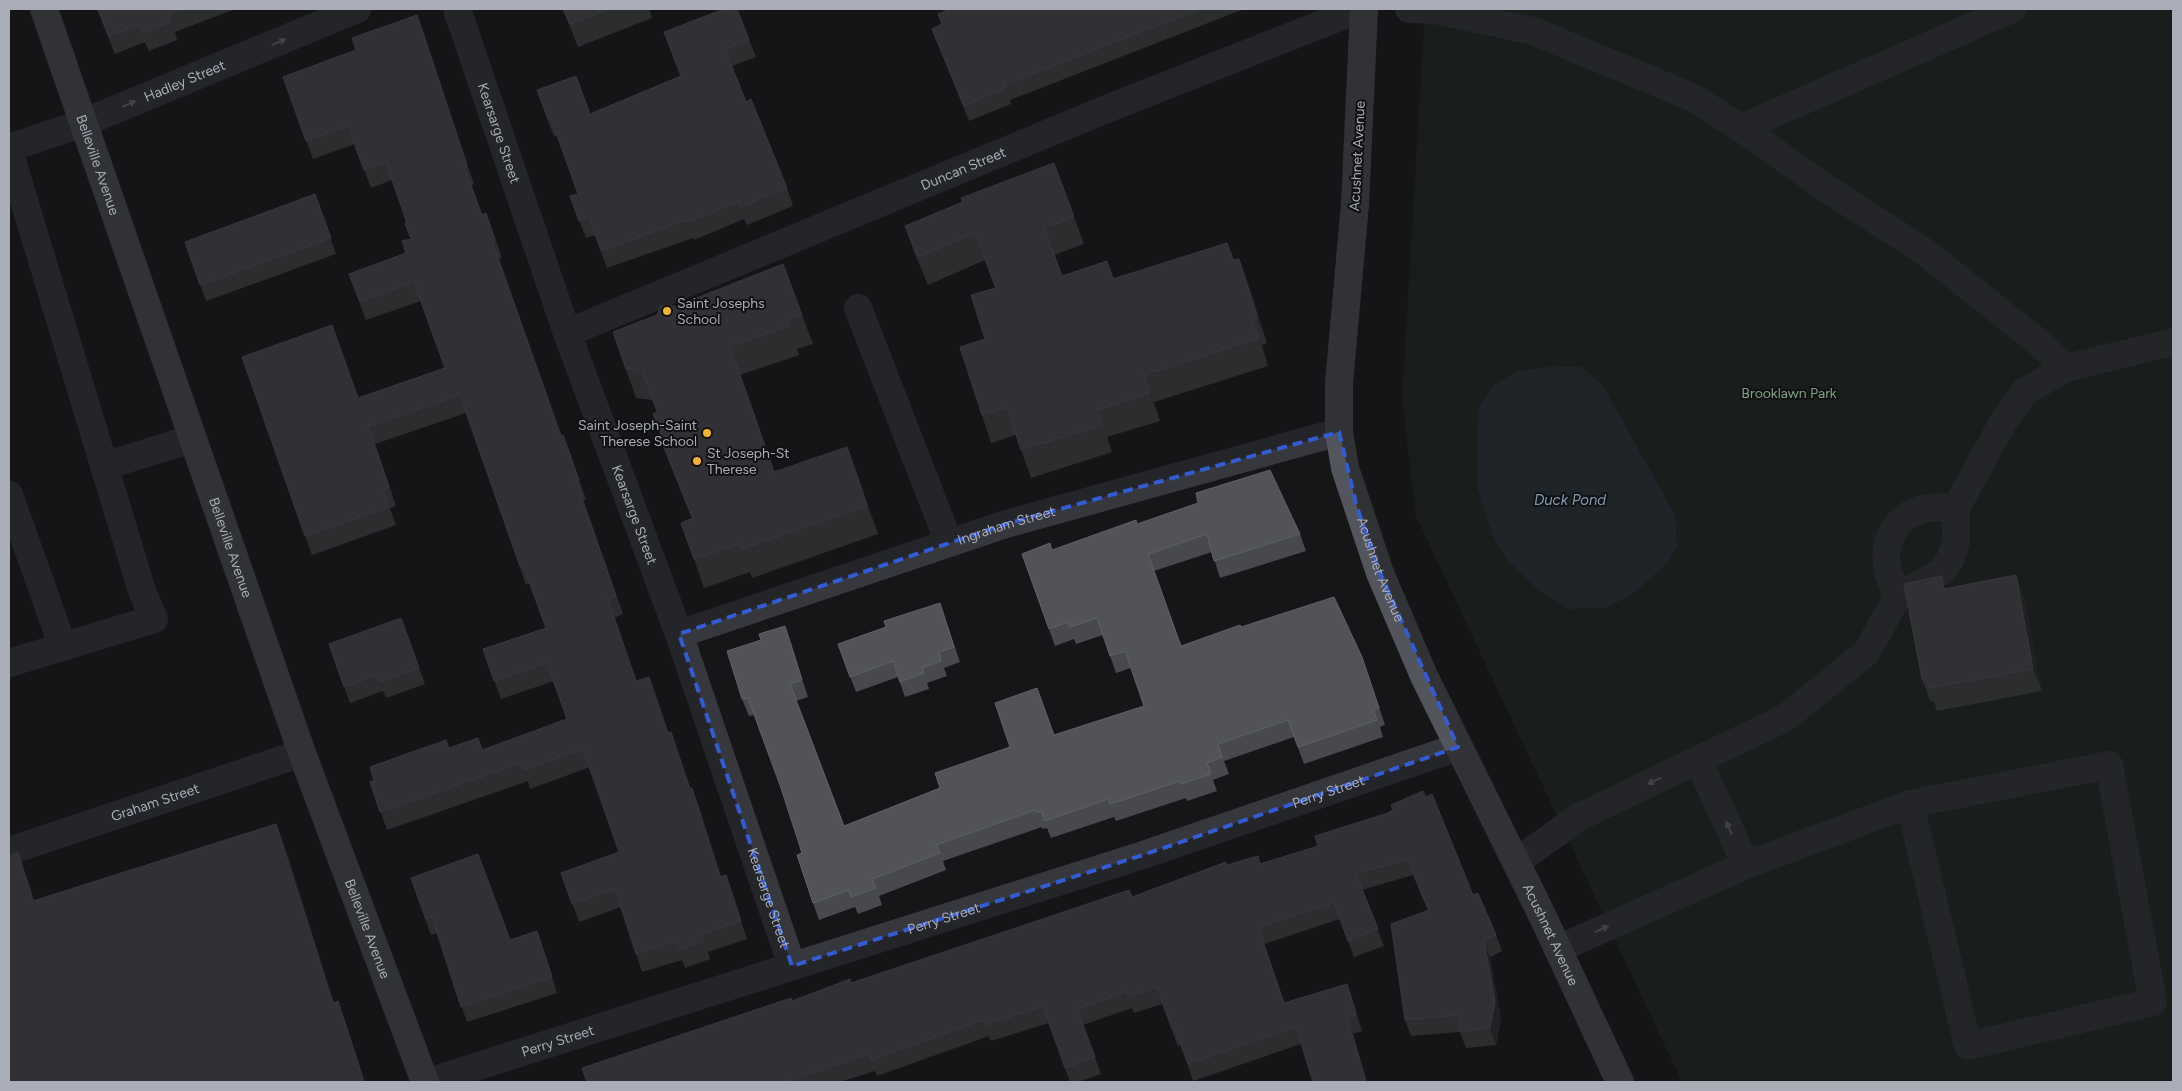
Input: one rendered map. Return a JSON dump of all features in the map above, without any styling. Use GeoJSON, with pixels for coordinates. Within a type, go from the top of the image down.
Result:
{"type":"FeatureCollection","features":[{"type":"Feature","properties":{"kind":"main road","name":"Belleville Avenue"},"geometry":{"type":"LineString","coordinates":[[44,9],[302,753],[427,1082]]}},
{"type":"Feature","properties":{"kind":"main road","name":"Acushnet Avenue"},"geometry":{"type":"LineString","coordinates":[[1364,9],[1354,204],[1339,383],[1339,432],[1353,495],[1380,573],[1458,747],[1516,862],[1620,1082]]}},
{"type":"Feature","properties":{"kind":"street","name":"Hadley Street"},"geometry":{"type":"LineString","coordinates":[[9,150],[84,123],[357,9]]}},
{"type":"Feature","properties":{"kind":"street","name":"Kearsarge Street"},"geometry":{"type":"LineString","coordinates":[[457,9],[567,333],[679,634],[792,966]]}},
{"type":"Feature","properties":{"kind":"street","name":"Duncan Street"},"geometry":{"type":"LineString","coordinates":[[567,333],[1104,110],[1360,9]]}},
{"type":"Feature","properties":{"kind":"street"},"geometry":{"type":"LineString","coordinates":[[1409,9],[1435,10],[1533,31],[1694,98],[1741,128],[1821,185],[1925,252],[2037,341],[2066,368]]}},
{"type":"Feature","properties":{"kind":"street"},"geometry":{"type":"LineString","coordinates":[[1741,128],[2012,9]]}},
{"type":"Feature","properties":{"kind":"street"},"geometry":{"type":"LineString","coordinates":[[9,150],[142,591],[154,619],[9,664]]}},
{"type":"Feature","properties":{"kind":"street"},"geometry":{"type":"LineString","coordinates":[[858,308],[949,543]]}},
{"type":"Feature","properties":{"kind":"street"},"geometry":{"type":"LineString","coordinates":[[1516,862],[1579,817],[1785,718],[1866,653],[1898,596],[1941,572],[1950,560],[1956,542],[1956,508],[2002,424],[2024,392],[2066,368],[2173,342]]}},
{"type":"Feature","properties":{"kind":"street","name":"Ingraham Street"},"geometry":{"type":"LineString","coordinates":[[679,634],[1006,524],[1339,432]]}},
{"type":"Feature","properties":{"kind":"street"},"geometry":{"type":"LineString","coordinates":[[104,466],[192,439]]}},
{"type":"Feature","properties":{"kind":"street"},"geometry":{"type":"LineString","coordinates":[[9,495],[63,647]]}},
{"type":"Feature","properties":{"kind":"street"},"geometry":{"type":"LineString","coordinates":[[1898,596],[1887,570],[1887,545],[1894,526],[1909,514],[1929,508],[1956,508]]}},
{"type":"Feature","properties":{"kind":"street","name":"Perry Street"},"geometry":{"type":"LineString","coordinates":[[427,1082],[1142,855],[1458,747]]}},
{"type":"Feature","properties":{"kind":"street","name":"Graham Street"},"geometry":{"type":"LineString","coordinates":[[9,851],[302,753]]}},
{"type":"Feature","properties":{"kind":"street"},"geometry":{"type":"LineString","coordinates":[[1698,760],[1746,865]]}},
{"type":"Feature","properties":{"kind":"street"},"geometry":{"type":"LineString","coordinates":[[1558,949],[1746,865],[1910,804],[2109,766],[2152,1002],[1968,1046],[1910,804]]}},
{"type":"Feature","properties":{"kind":"highlighted area"},"geometry":{"type":"Polygon","coordinates":[[[1339,432],[1356,504],[1380,573],[1458,747],[1143,855],[792,966],[679,634],[1006,524],[1339,432]]]}},
{"type":"Feature","properties":{"kind":"green space","name":"Brooklawn Park"},"geometry":{"type":"Polygon","coordinates":[[[1425,9],[2173,9],[2173,1082],[1682,1082],[1416,516],[1402,399],[1425,9]]]}},
{"type":"Feature","properties":{"kind":"water","name":"Duck Pond"},"geometry":{"type":"Polygon","coordinates":[[[1556,366],[1582,367],[1603,386],[1675,515],[1677,546],[1668,563],[1631,595],[1605,608],[1569,609],[1537,589],[1507,560],[1492,534],[1478,489],[1477,436],[1479,408],[1492,386],[1518,371],[1556,366]]]}},
{"type":"Feature","properties":{"kind":"building"},"geometry":{"type":"Polygon","coordinates":[[[98,9],[182,9],[168,14],[171,22],[142,33],[139,25],[109,36],[98,9]]]}},
{"type":"Feature","properties":{"kind":"building"},"geometry":{"type":"Polygon","coordinates":[[[563,9],[610,9],[570,24],[563,9]]]}},
{"type":"Feature","properties":{"kind":"building"},"geometry":{"type":"Polygon","coordinates":[[[724,9],[737,9],[749,40],[725,49],[746,102],[751,99],[787,188],[740,207],[738,202],[687,222],[686,220],[601,251],[589,217],[579,221],[570,196],[578,194],[551,118],[548,119],[537,90],[576,76],[590,114],[681,76],[664,32],[724,9]]]}},
{"type":"Feature","properties":{"kind":"building"},"geometry":{"type":"Polygon","coordinates":[[[951,9],[1200,9],[1004,85],[1005,88],[964,106],[932,29],[942,24],[938,14],[951,9]]]}},
{"type":"Feature","properties":{"kind":"building"},"geometry":{"type":"Polygon","coordinates":[[[417,15],[467,166],[464,167],[482,215],[486,213],[495,240],[492,241],[561,436],[563,435],[579,480],[576,481],[616,596],[608,599],[636,681],[649,677],[668,733],[671,732],[690,789],[692,788],[720,877],[726,875],[741,921],[701,934],[703,941],[678,950],[676,941],[636,954],[615,889],[572,904],[561,873],[619,852],[583,749],[524,770],[521,763],[380,812],[370,782],[374,781],[370,767],[446,740],[449,748],[478,738],[482,750],[567,719],[547,663],[494,681],[483,649],[546,628],[523,565],[520,566],[460,395],[368,426],[389,487],[383,490],[389,507],[305,536],[242,357],[332,325],[358,398],[445,368],[414,282],[360,302],[349,274],[406,253],[402,241],[411,239],[386,162],[364,170],[348,126],[306,141],[283,77],[356,50],[352,38],[417,15]]]}},
{"type":"Feature","properties":{"kind":"building"},"geometry":{"type":"Polygon","coordinates":[[[1054,163],[1074,217],[1044,228],[1062,276],[1107,261],[1113,279],[1227,243],[1233,260],[1239,259],[1257,316],[1252,318],[1259,338],[1144,375],[1150,393],[1097,410],[1102,425],[1021,450],[1007,407],[982,415],[960,347],[985,339],[971,295],[996,288],[975,233],[918,257],[905,226],[963,202],[961,198],[1054,163]]]}},
{"type":"Feature","properties":{"kind":"building"},"geometry":{"type":"Polygon","coordinates":[[[315,194],[331,238],[200,285],[185,242],[315,194]]]}},
{"type":"Feature","properties":{"kind":"building"},"geometry":{"type":"Polygon","coordinates":[[[783,264],[802,315],[787,320],[789,326],[730,346],[774,472],[847,447],[867,506],[742,549],[740,544],[694,559],[681,523],[693,518],[659,435],[661,434],[653,414],[658,412],[642,371],[626,369],[613,332],[657,315],[661,306],[676,306],[783,264]]]}},
{"type":"Feature","properties":{"kind":"building"},"geometry":{"type":"Polygon","coordinates":[[[1270,470],[1300,534],[1214,561],[1207,534],[1148,554],[1181,646],[1240,625],[1241,627],[1334,597],[1362,657],[1379,708],[1373,710],[1377,720],[1298,747],[1288,720],[1218,744],[1222,757],[1207,763],[1211,774],[1181,784],[1180,781],[1110,804],[1108,799],[1045,821],[1041,811],[1036,812],[1035,810],[936,845],[940,853],[872,879],[876,888],[851,897],[849,890],[813,903],[797,855],[802,853],[781,788],[748,698],[742,699],[727,651],[761,640],[759,634],[785,626],[802,680],[790,684],[844,826],[940,788],[935,773],[1010,747],[995,703],[1037,688],[1054,735],[1144,706],[1125,651],[1110,656],[1097,618],[1070,627],[1068,622],[1049,629],[1022,554],[1050,543],[1052,550],[1136,520],[1137,524],[1198,503],[1196,493],[1270,470]]]}},
{"type":"Feature","properties":{"kind":"building"},"geometry":{"type":"Polygon","coordinates":[[[2016,575],[2033,669],[1929,688],[1927,678],[1922,679],[1904,584],[1942,576],[1944,589],[2016,575]]]}},
{"type":"Feature","properties":{"kind":"building"},"geometry":{"type":"Polygon","coordinates":[[[940,603],[954,647],[939,652],[941,661],[922,668],[924,673],[900,682],[893,661],[850,677],[838,644],[886,627],[884,621],[940,603]]]}},
{"type":"Feature","properties":{"kind":"building"},"geometry":{"type":"Polygon","coordinates":[[[401,618],[419,668],[380,682],[377,675],[344,687],[329,644],[401,618]]]}},
{"type":"Feature","properties":{"kind":"building"},"geometry":{"type":"Polygon","coordinates":[[[1423,791],[1426,797],[1432,794],[1473,895],[1478,893],[1496,935],[1484,940],[1495,1002],[1490,1028],[1460,1032],[1460,1015],[1405,1020],[1391,924],[1429,910],[1407,859],[1356,874],[1378,929],[1348,941],[1334,903],[1258,927],[1284,1003],[1347,984],[1356,1015],[1347,1017],[1366,1082],[1313,1082],[1296,1027],[1188,1064],[1157,987],[1128,997],[1126,992],[1077,1009],[1095,1057],[1065,1068],[1043,1006],[985,1025],[983,1020],[871,1060],[869,1054],[784,1082],[587,1082],[582,1068],[791,998],[792,1001],[850,979],[851,983],[1129,890],[1132,897],[1226,862],[1227,865],[1258,856],[1260,864],[1318,846],[1315,836],[1388,813],[1393,810],[1391,805],[1423,791]]]}},
{"type":"Feature","properties":{"kind":"building"},"geometry":{"type":"Polygon","coordinates":[[[276,824],[333,1003],[338,1001],[364,1082],[9,1082],[9,856],[18,853],[33,901],[276,824]]]}},
{"type":"Feature","properties":{"kind":"building"},"geometry":{"type":"Polygon","coordinates":[[[478,854],[510,940],[537,931],[552,977],[461,1007],[432,917],[426,919],[411,878],[478,854]]]}},
{"type":"Feature","properties":{"kind":"place","name":"Saint Josephs School"},"geometry":{"type":"Point","coordinates":[667,311]}},
{"type":"Feature","properties":{"kind":"place","name":"Saint Joseph-Saint Therese School"},"geometry":{"type":"Point","coordinates":[707,433]}},
{"type":"Feature","properties":{"kind":"place","name":"St Joseph-St Therese"},"geometry":{"type":"Point","coordinates":[697,461]}}]}
